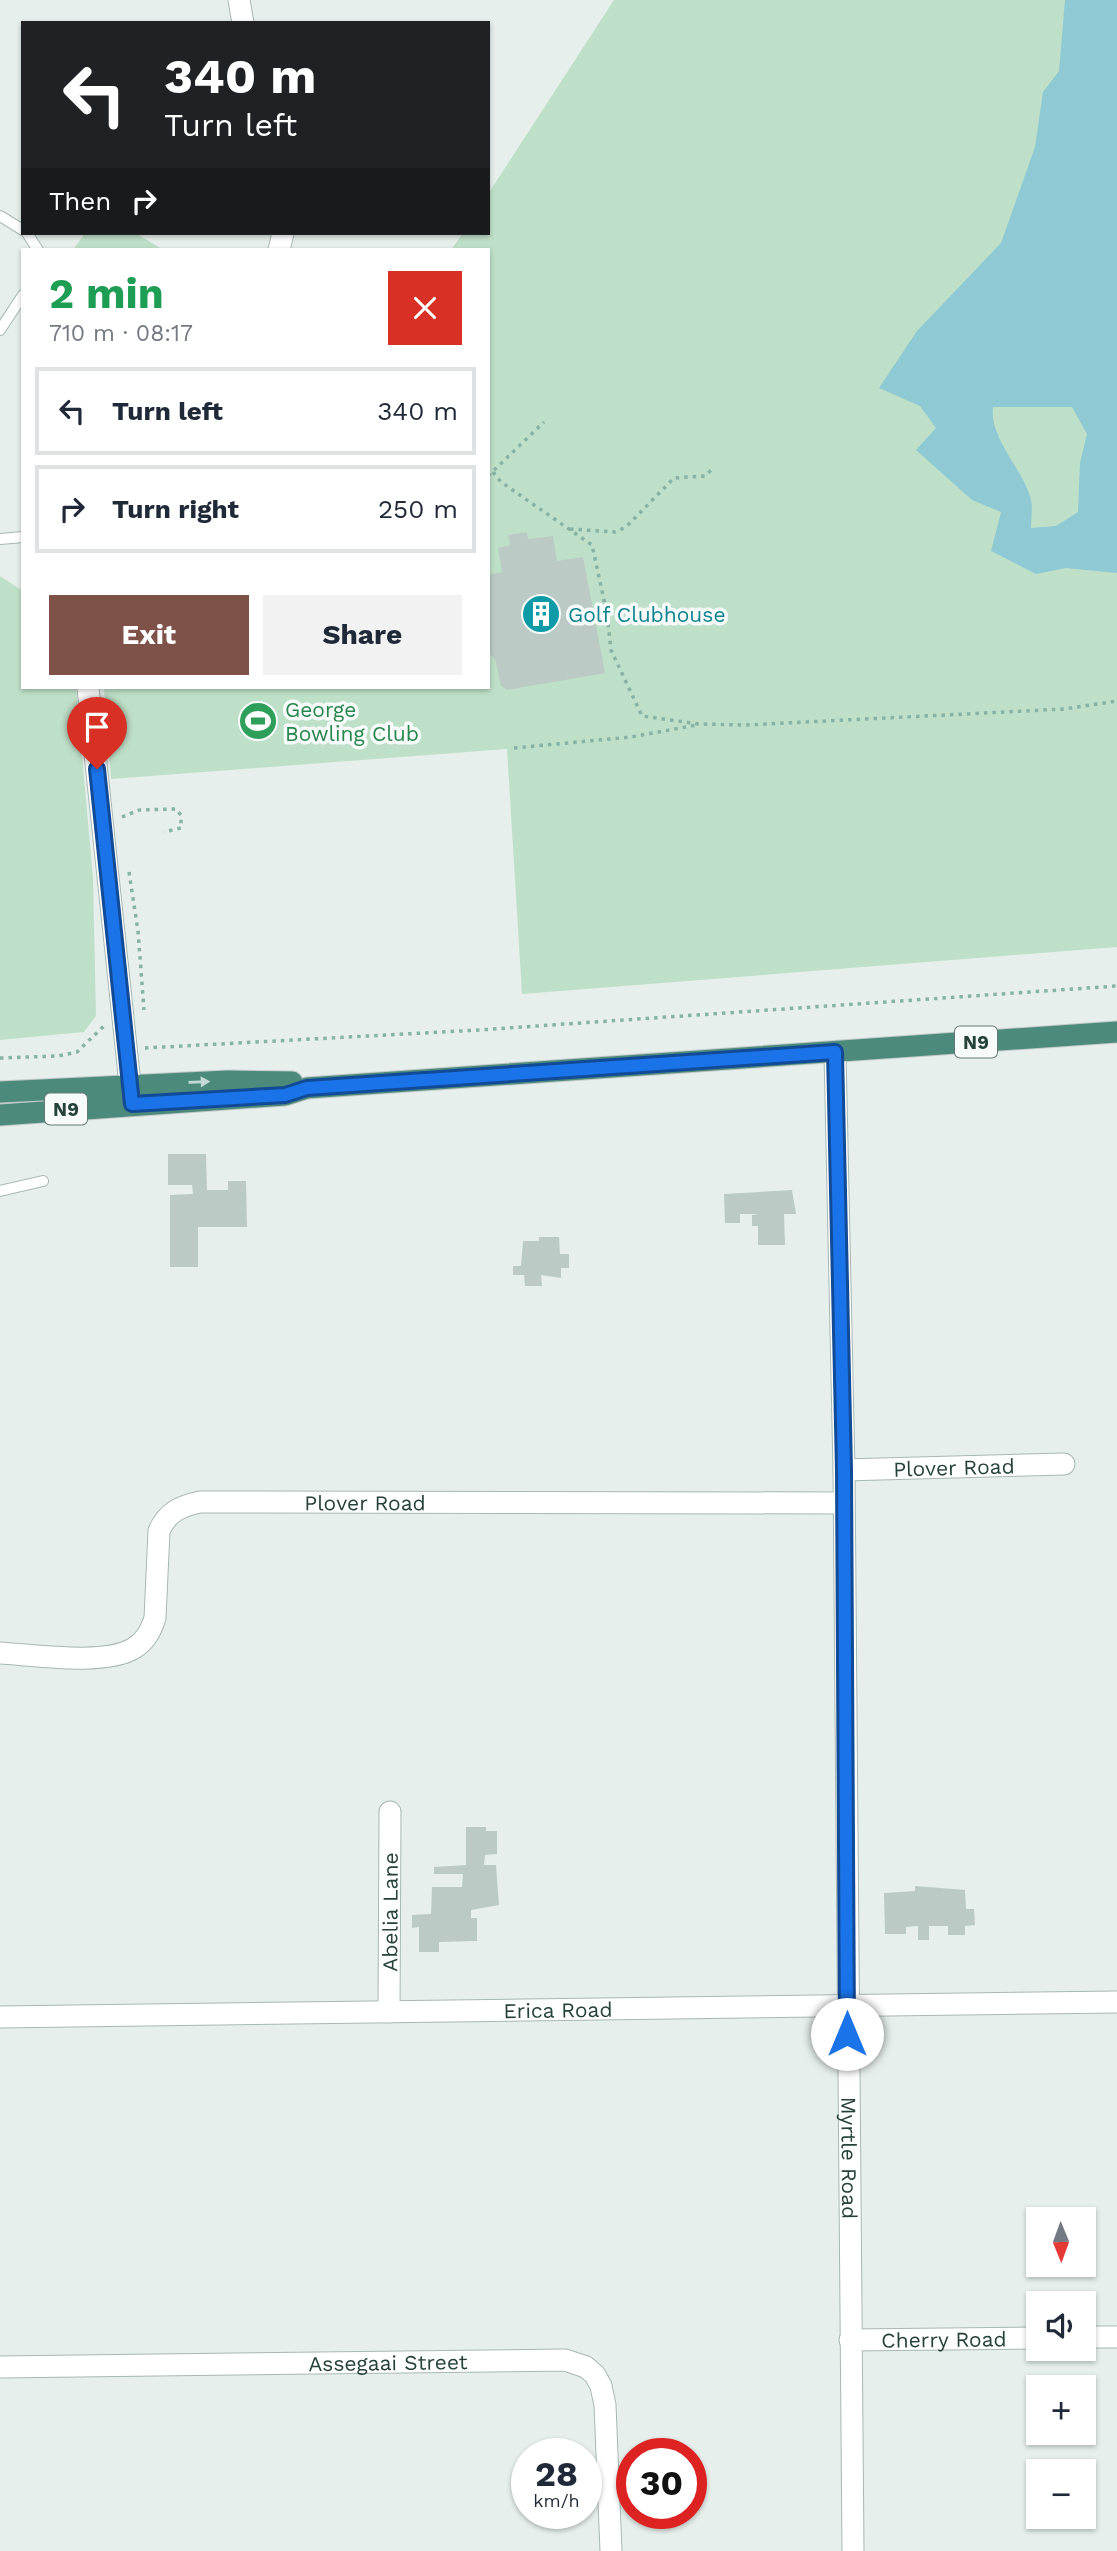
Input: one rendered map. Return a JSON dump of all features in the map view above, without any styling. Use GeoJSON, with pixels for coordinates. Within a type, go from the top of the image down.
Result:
{"type":"FeatureCollection","features":[{"type":"Feature","properties":{"kind":"highway","name":"N9"},"geometry":{"type":"LineString","coordinates":[[0,1115],[132,1094],[294,1082],[307,1088],[1117,1032]]}},
{"type":"Feature","properties":{"kind":"highway","name":"N9"},"geometry":{"type":"LineString","coordinates":[[0,1092],[132,1094]]}},
{"type":"Feature","properties":{"kind":"street"},"geometry":{"type":"LineString","coordinates":[[239,0],[243,21]]}},
{"type":"Feature","properties":{"kind":"street"},"geometry":{"type":"LineString","coordinates":[[88,689],[132,1094]]}},
{"type":"Feature","properties":{"kind":"street","name":"Myrtle Road"},"geometry":{"type":"LineString","coordinates":[[835,1052],[844,1470],[853,2551]]}},
{"type":"Feature","properties":{"kind":"street","name":"Plover Road"},"geometry":{"type":"LineString","coordinates":[[844,1470],[1065,1464]]}},
{"type":"Feature","properties":{"kind":"street","name":"Plover Road"},"geometry":{"type":"LineString","coordinates":[[0,1653],[99,1657],[133,1650],[150,1630],[155,1618],[159,1531],[164,1520],[177,1509],[200,1502],[844,1503]]}},
{"type":"Feature","properties":{"kind":"street","name":"Abelia Lane"},"geometry":{"type":"LineString","coordinates":[[389,2012],[390,1812]]}},
{"type":"Feature","properties":{"kind":"street","name":"Erica Road"},"geometry":{"type":"LineString","coordinates":[[0,2017],[1117,2002]]}},
{"type":"Feature","properties":{"kind":"street"},"geometry":{"type":"LineString","coordinates":[[1096,2337],[1117,2337]]}},
{"type":"Feature","properties":{"kind":"street","name":"Cherry Road"},"geometry":{"type":"LineString","coordinates":[[850,2340],[1026,2338]]}},
{"type":"Feature","properties":{"kind":"street","name":"Assegaai Street"},"geometry":{"type":"LineString","coordinates":[[0,2367],[490,2358],[576,2362],[595,2375],[603,2396],[611,2551]]}},
{"type":"Feature","properties":{"kind":"lane"},"geometry":{"type":"LineString","coordinates":[[0,216],[21,229]]}},
{"type":"Feature","properties":{"kind":"lane"},"geometry":{"type":"LineString","coordinates":[[0,330],[21,298]]}},
{"type":"Feature","properties":{"kind":"lane"},"geometry":{"type":"LineString","coordinates":[[0,539],[21,537]]}},
{"type":"Feature","properties":{"kind":"lane"},"geometry":{"type":"LineString","coordinates":[[0,1191],[43,1181]]}},
{"type":"Feature","properties":{"kind":"path"},"geometry":{"type":"LineString","coordinates":[[544,422],[491,474],[592,545],[607,614],[611,650],[642,716],[699,724]]}},
{"type":"Feature","properties":{"kind":"path"},"geometry":{"type":"LineString","coordinates":[[568,528],[615,532],[626,527],[674,478],[705,476],[712,469]]}},
{"type":"Feature","properties":{"kind":"path"},"geometry":{"type":"LineString","coordinates":[[514,748],[631,737],[699,724],[1065,709],[1117,701]]}},
{"type":"Feature","properties":{"kind":"path"},"geometry":{"type":"LineString","coordinates":[[121,818],[139,810],[176,809],[181,815],[181,828],[164,832]]}},
{"type":"Feature","properties":{"kind":"path"},"geometry":{"type":"LineString","coordinates":[[128,869],[134,896],[145,1001],[142,1021]]}},
{"type":"Feature","properties":{"kind":"path"},"geometry":{"type":"LineString","coordinates":[[142,1041],[144,1048],[152,1049],[479,1030],[1117,986]]}},
{"type":"Feature","properties":{"kind":"path"},"geometry":{"type":"LineString","coordinates":[[0,1058],[58,1056],[77,1052],[107,1022]]}},
{"type":"Feature","properties":{"kind":"green space"},"geometry":{"type":"Polygon","coordinates":[[[614,0],[1117,0],[1117,947],[522,994],[507,749],[111,779],[104,689],[490,689],[490,248],[452,248],[462,235],[490,235],[490,191],[614,0]]]}},
{"type":"Feature","properties":{"kind":"green space"},"geometry":{"type":"Polygon","coordinates":[[[84,235],[139,235],[160,248],[74,248],[84,235]]]}},
{"type":"Feature","properties":{"kind":"green space"},"geometry":{"type":"Polygon","coordinates":[[[0,576],[21,590],[21,689],[76,689],[93,878],[96,1016],[84,1032],[0,1040],[0,576]]]}},
{"type":"Feature","properties":{"kind":"water"},"geometry":{"type":"Polygon","coordinates":[[[1065,0],[1117,0],[1117,573],[1066,568],[1036,574],[991,551],[1001,512],[972,500],[916,450],[936,428],[920,406],[879,388],[917,331],[1001,243],[1035,147],[1043,92],[1059,71],[1065,0]],[[993,407],[996,431],[1031,500],[1031,528],[1056,526],[1078,512],[1080,463],[1087,434],[1072,407],[993,407]]]}},
{"type":"Feature","properties":{"kind":"building","name":"Golf Clubhouse"},"geometry":{"type":"Polygon","coordinates":[[[527,532],[528,539],[553,536],[557,561],[583,557],[605,673],[507,690],[501,686],[495,659],[490,655],[490,575],[502,572],[498,548],[510,545],[508,535],[527,532]]]}},
{"type":"Feature","properties":{"kind":"building"},"geometry":{"type":"Polygon","coordinates":[[[168,1154],[206,1154],[207,1190],[228,1190],[228,1181],[246,1181],[247,1227],[198,1227],[198,1267],[170,1267],[170,1195],[193,1194],[192,1185],[168,1185],[168,1154]]]}},
{"type":"Feature","properties":{"kind":"building"},"geometry":{"type":"Polygon","coordinates":[[[792,1190],[796,1214],[784,1214],[785,1245],[758,1245],[758,1226],[752,1226],[752,1215],[759,1214],[740,1214],[740,1223],[725,1223],[724,1194],[792,1190]]]}},
{"type":"Feature","properties":{"kind":"building"},"geometry":{"type":"Polygon","coordinates":[[[539,1237],[559,1237],[560,1254],[569,1254],[569,1268],[561,1268],[561,1278],[541,1275],[542,1286],[525,1286],[524,1275],[513,1275],[513,1266],[521,1266],[523,1241],[539,1241],[539,1237]]]}},
{"type":"Feature","properties":{"kind":"building"},"geometry":{"type":"Polygon","coordinates":[[[466,1827],[486,1827],[486,1831],[497,1831],[497,1854],[485,1855],[484,1865],[496,1865],[499,1905],[471,1910],[471,1918],[477,1918],[477,1941],[439,1942],[439,1952],[419,1952],[419,1927],[412,1928],[412,1915],[431,1914],[432,1887],[462,1887],[463,1874],[434,1874],[434,1867],[466,1865],[466,1827]]]}},
{"type":"Feature","properties":{"kind":"building"},"geometry":{"type":"Polygon","coordinates":[[[915,1886],[965,1890],[966,1909],[974,1909],[975,1925],[965,1926],[965,1935],[948,1935],[948,1926],[929,1926],[929,1940],[918,1940],[918,1926],[906,1927],[906,1934],[885,1934],[884,1893],[915,1891],[915,1886]]]}},
{"type":"Feature","properties":{"kind":"place","name":"Golf Clubhouse"},"geometry":{"type":"Point","coordinates":[541,614]}},
{"type":"Feature","properties":{"kind":"place","name":"George Bowling Club"},"geometry":{"type":"Point","coordinates":[258,721]}},
{"type":"Feature","properties":{"kind":"route"},"geometry":{"type":"LineString","coordinates":[[97,769],[110,871],[132,1104],[285,1095],[307,1088],[835,1052],[844,1470],[847,2034]]}}]}
